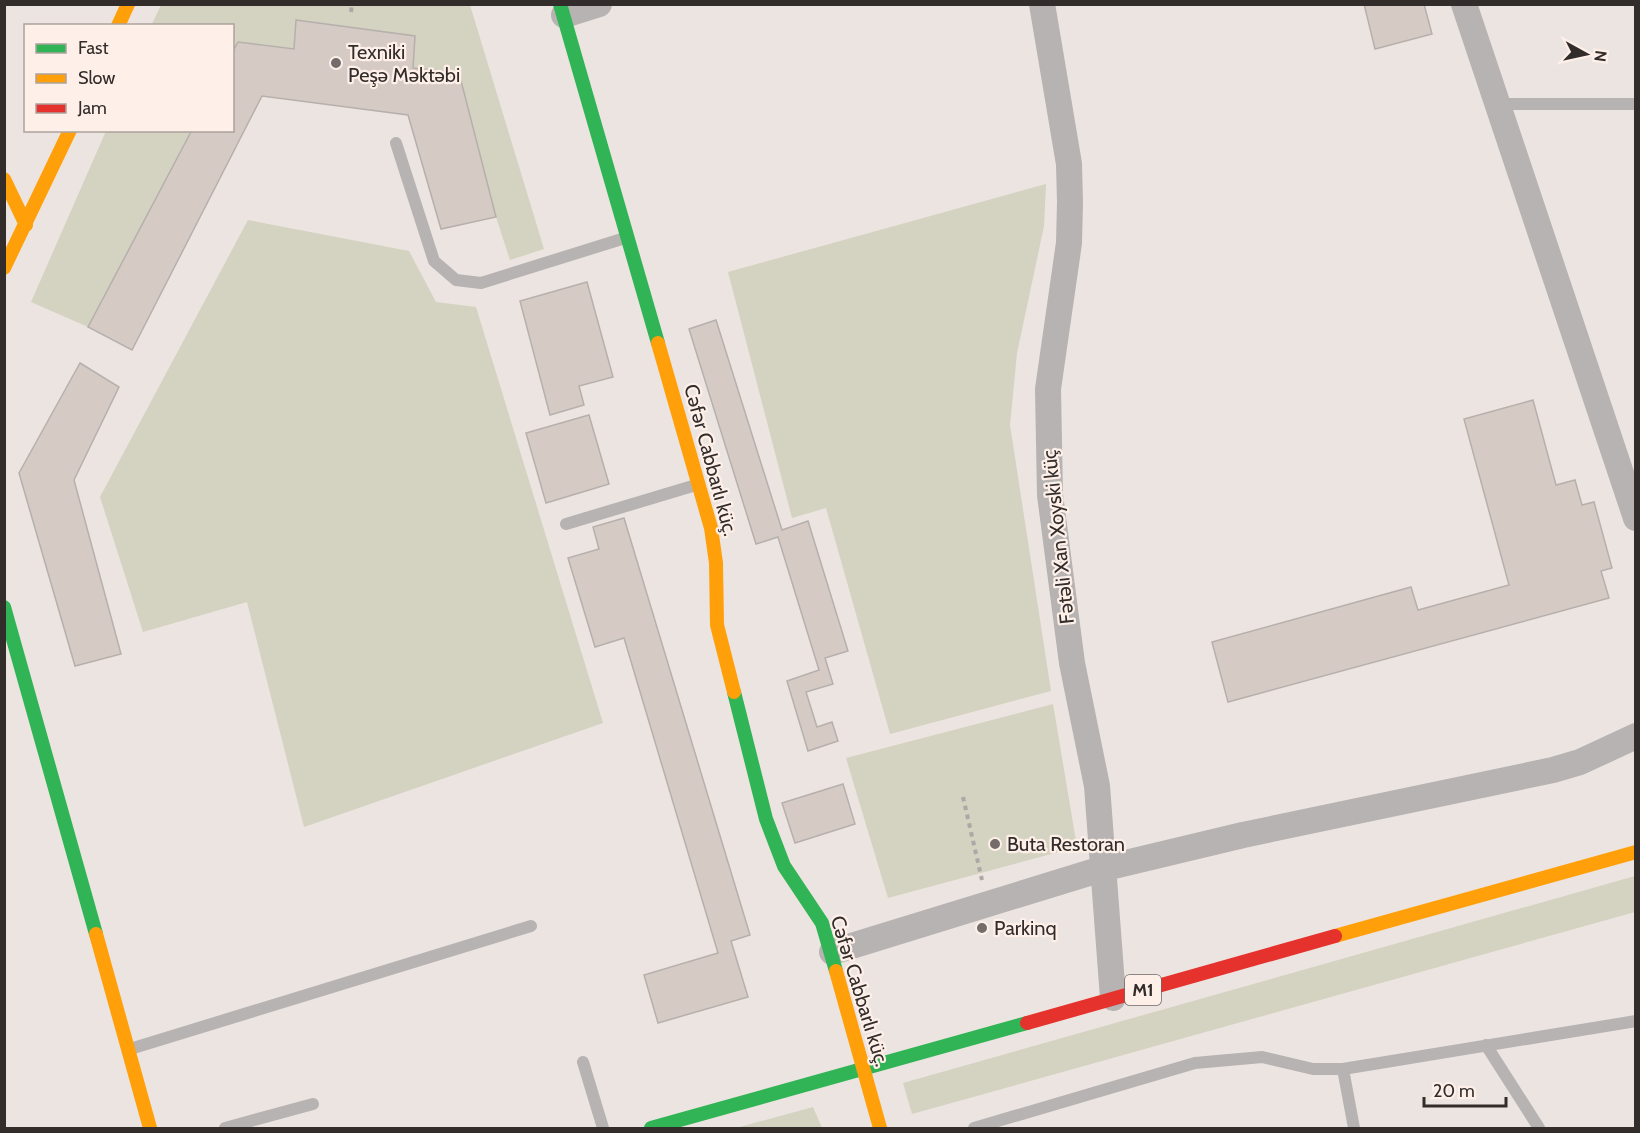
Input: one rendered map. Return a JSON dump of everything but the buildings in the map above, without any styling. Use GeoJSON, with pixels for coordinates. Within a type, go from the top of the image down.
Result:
{"type":"FeatureCollection","features":[{"type":"Feature","properties":{"kind":"main road"},"geometry":{"type":"LineString","coordinates":[[119,24],[128,4]]}},
{"type":"Feature","properties":{"kind":"main road","name":"Cəfər Cabbarlı küç."},"geometry":{"type":"LineString","coordinates":[[562,10],[700,484],[713,540],[719,636],[766,819],[784,866],[822,923],[880,1128]]}},
{"type":"Feature","properties":{"kind":"main road"},"geometry":{"type":"LineString","coordinates":[[4,268],[69,132]]}},
{"type":"Feature","properties":{"kind":"main road"},"geometry":{"type":"LineString","coordinates":[[4,179],[26,225]]}},
{"type":"Feature","properties":{"kind":"main road"},"geometry":{"type":"LineString","coordinates":[[4,607],[150,1128]]}},
{"type":"Feature","properties":{"kind":"main road","name":"M1"},"geometry":{"type":"LineString","coordinates":[[651,1128],[1635,852]]}},
{"type":"Feature","properties":{"kind":"street"},"geometry":{"type":"LineString","coordinates":[[562,10],[599,4]]}},
{"type":"Feature","properties":{"kind":"street","name":"Fətəli Xan Xoyski küç"},"geometry":{"type":"LineString","coordinates":[[1042,4],[1069,164],[1070,202],[1069,243],[1048,389],[1050,495],[1072,663],[1097,786],[1105,868],[1113,998]]}},
{"type":"Feature","properties":{"kind":"street"},"geometry":{"type":"LineString","coordinates":[[1464,4],[1635,518]]}},
{"type":"Feature","properties":{"kind":"street"},"geometry":{"type":"LineString","coordinates":[[831,952],[1105,868],[1243,835],[1553,770],[1580,762],[1635,736]]}},
{"type":"Feature","properties":{"kind":"lane"},"geometry":{"type":"LineString","coordinates":[[1496,104],[1635,104]]}},
{"type":"Feature","properties":{"kind":"lane"},"geometry":{"type":"LineString","coordinates":[[396,143],[434,261],[456,280],[481,282],[629,237]]}},
{"type":"Feature","properties":{"kind":"lane"},"geometry":{"type":"LineString","coordinates":[[566,524],[700,484]]}},
{"type":"Feature","properties":{"kind":"lane"},"geometry":{"type":"LineString","coordinates":[[129,1050],[531,926]]}},
{"type":"Feature","properties":{"kind":"lane"},"geometry":{"type":"LineString","coordinates":[[974,1128],[1195,1063],[1262,1058],[1313,1070],[1343,1069],[1635,1021]]}},
{"type":"Feature","properties":{"kind":"lane"},"geometry":{"type":"LineString","coordinates":[[1486,1045],[1539,1128]]}},
{"type":"Feature","properties":{"kind":"lane"},"geometry":{"type":"LineString","coordinates":[[583,1062],[603,1128]]}},
{"type":"Feature","properties":{"kind":"lane"},"geometry":{"type":"LineString","coordinates":[[1343,1069],[1354,1128]]}},
{"type":"Feature","properties":{"kind":"lane"},"geometry":{"type":"LineString","coordinates":[[225,1128],[313,1104]]}},
{"type":"Feature","properties":{"kind":"path"},"geometry":{"type":"LineString","coordinates":[[351,12],[352,4]]}},
{"type":"Feature","properties":{"kind":"path"},"geometry":{"type":"LineString","coordinates":[[963,797],[987,904]]}},
{"type":"Feature","properties":{"kind":"shaded area"},"geometry":{"type":"Polygon","coordinates":[[[161,5],[470,5],[544,249],[510,260],[496,217],[459,74],[413,68],[415,36],[297,20],[294,49],[234,53],[234,24],[152,24],[161,5]]]}},
{"type":"Feature","properties":{"kind":"shaded area"},"geometry":{"type":"Polygon","coordinates":[[[106,132],[191,132],[88,327],[31,302],[106,132]]]}},
{"type":"Feature","properties":{"kind":"shaded area"},"geometry":{"type":"Polygon","coordinates":[[[1046,184],[1044,226],[1017,353],[1010,425],[1051,691],[890,734],[826,508],[792,518],[728,272],[1046,184]]]}},
{"type":"Feature","properties":{"kind":"shaded area"},"geometry":{"type":"Polygon","coordinates":[[[248,220],[409,251],[436,302],[476,307],[603,723],[304,827],[247,602],[143,632],[100,497],[248,220]]]}},
{"type":"Feature","properties":{"kind":"shaded area"},"geometry":{"type":"Polygon","coordinates":[[[1053,704],[1077,847],[888,898],[846,758],[1053,704]]]}},
{"type":"Feature","properties":{"kind":"shaded area"},"geometry":{"type":"Polygon","coordinates":[[[1635,876],[1635,912],[912,1114],[903,1083],[1635,876]]]}},
{"type":"Feature","properties":{"kind":"shaded area"},"geometry":{"type":"Polygon","coordinates":[[[813,1107],[822,1128],[736,1128],[813,1107]]]}},
{"type":"Feature","properties":{"kind":"traffic: fast"},"geometry":{"type":"LineString","coordinates":[[560,4],[658,343]]}},
{"type":"Feature","properties":{"kind":"traffic: fast"},"geometry":{"type":"LineString","coordinates":[[4,607],[96,934]]}},
{"type":"Feature","properties":{"kind":"traffic: fast"},"geometry":{"type":"LineString","coordinates":[[734,692],[766,819],[784,866],[822,923],[836,971]]}},
{"type":"Feature","properties":{"kind":"traffic: fast"},"geometry":{"type":"LineString","coordinates":[[651,1128],[1027,1023]]}},
{"type":"Feature","properties":{"kind":"traffic: slow"},"geometry":{"type":"LineString","coordinates":[[119,24],[128,4]]}},
{"type":"Feature","properties":{"kind":"traffic: slow"},"geometry":{"type":"LineString","coordinates":[[4,268],[69,132]]}},
{"type":"Feature","properties":{"kind":"traffic: slow"},"geometry":{"type":"LineString","coordinates":[[4,179],[26,225]]}},
{"type":"Feature","properties":{"kind":"traffic: slow"},"geometry":{"type":"LineString","coordinates":[[658,343],[711,528],[716,563],[717,625],[734,692]]}},
{"type":"Feature","properties":{"kind":"traffic: slow"},"geometry":{"type":"LineString","coordinates":[[1335,936],[1636,852]]}},
{"type":"Feature","properties":{"kind":"traffic: slow"},"geometry":{"type":"LineString","coordinates":[[96,934],[150,1128]]}},
{"type":"Feature","properties":{"kind":"traffic: slow"},"geometry":{"type":"LineString","coordinates":[[836,971],[880,1128]]}},
{"type":"Feature","properties":{"kind":"traffic: jam"},"geometry":{"type":"LineString","coordinates":[[1027,1023],[1335,936]]}},
{"type":"Feature","properties":{"kind":"place","name":"Texniki Peşə Məktəbi"},"geometry":{"type":"Point","coordinates":[336,63]}},
{"type":"Feature","properties":{"kind":"place","name":"Buta Restoran"},"geometry":{"type":"Point","coordinates":[995,844]}},
{"type":"Feature","properties":{"kind":"place","name":"Parkinq"},"geometry":{"type":"Point","coordinates":[982,928]}}]}
